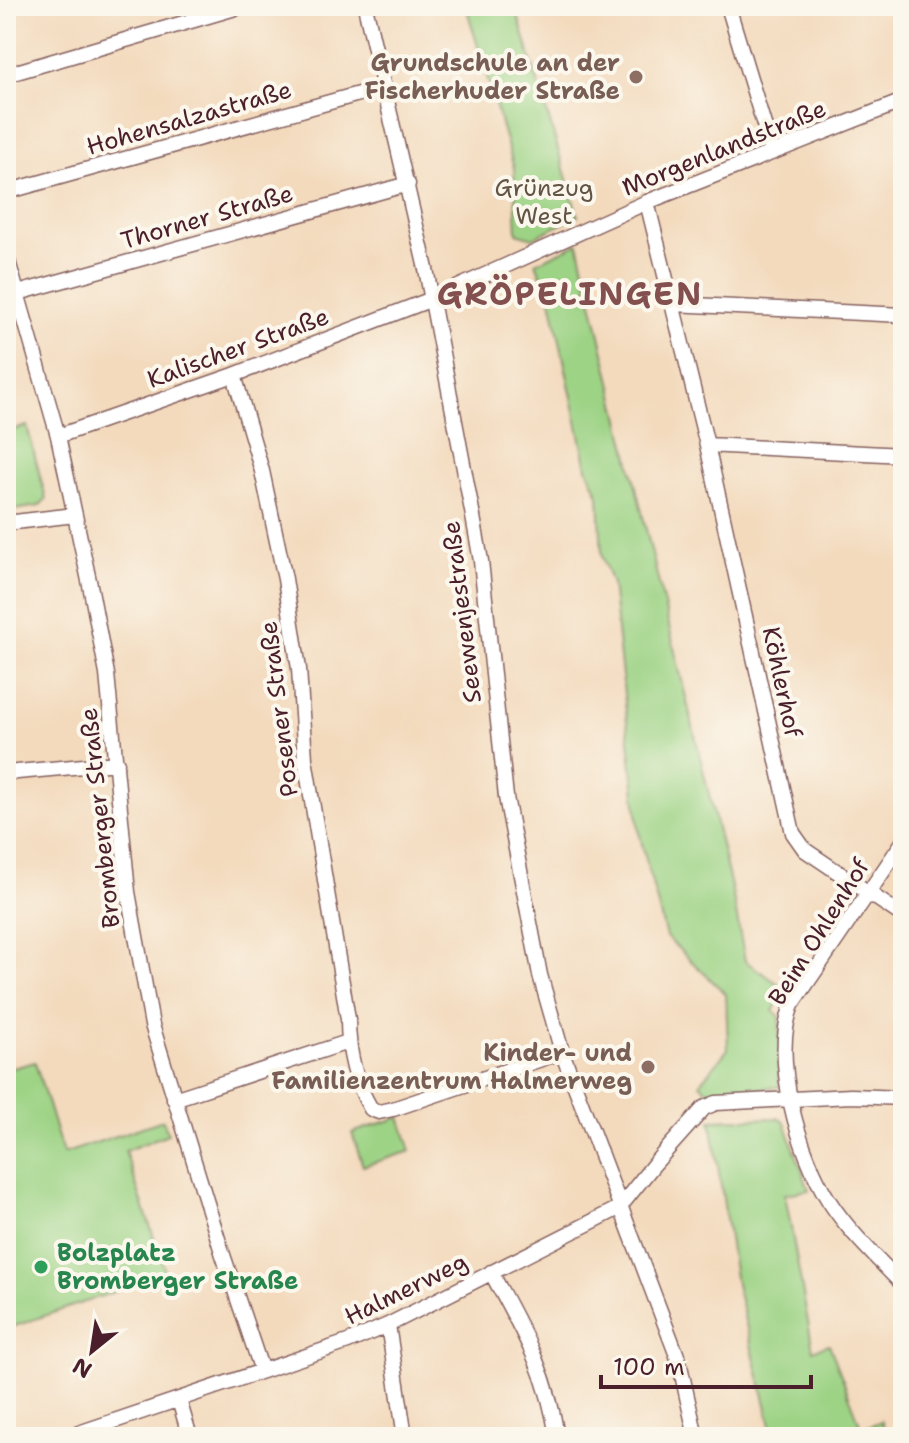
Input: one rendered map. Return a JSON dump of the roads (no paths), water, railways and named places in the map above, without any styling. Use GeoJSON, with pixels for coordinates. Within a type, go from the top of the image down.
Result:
{"type":"FeatureCollection","features":[{"type":"Feature","properties":{"kind":"street"},"geometry":{"type":"LineString","coordinates":[[6,75],[242,6]]}},
{"type":"Feature","properties":{"kind":"street","name":"Seewenjestraße"},"geometry":{"type":"LineString","coordinates":[[365,6],[408,184],[481,561],[500,752],[513,846],[540,975],[562,1052],[679,1361],[696,1437]]}},
{"type":"Feature","properties":{"kind":"street"},"geometry":{"type":"LineString","coordinates":[[728,6],[772,151]]}},
{"type":"Feature","properties":{"kind":"street","name":"Hohensalzastraße"},"geometry":{"type":"LineString","coordinates":[[6,192],[384,87]]}},
{"type":"Feature","properties":{"kind":"street","name":"Morgenlandstraße"},"geometry":{"type":"LineString","coordinates":[[432,299],[647,202],[903,101]]}},
{"type":"Feature","properties":{"kind":"street","name":"Thorner Straße"},"geometry":{"type":"LineString","coordinates":[[18,293],[408,184]]}},
{"type":"Feature","properties":{"kind":"street","name":"Köhlerhof"},"geometry":{"type":"LineString","coordinates":[[647,202],[707,445],[793,833],[805,850],[903,916]]}},
{"type":"Feature","properties":{"kind":"street","name":"Bromberger Straße"},"geometry":{"type":"LineString","coordinates":[[6,254],[58,436],[107,674],[128,892],[152,1025],[262,1371]]}},
{"type":"Feature","properties":{"kind":"street","name":"Kalischer Straße"},"geometry":{"type":"LineString","coordinates":[[58,436],[234,375],[432,299]]}},
{"type":"Feature","properties":{"kind":"street"},"geometry":{"type":"LineString","coordinates":[[672,304],[903,315]]}},
{"type":"Feature","properties":{"kind":"street","name":"Posener Straße"},"geometry":{"type":"LineString","coordinates":[[234,375],[262,471],[285,579],[299,669],[305,759],[348,1019],[348,1042],[364,1097],[371,1109],[379,1112],[562,1052]]}},
{"type":"Feature","properties":{"kind":"street"},"geometry":{"type":"LineString","coordinates":[[707,445],[903,455]]}},
{"type":"Feature","properties":{"kind":"street"},"geometry":{"type":"LineString","coordinates":[[6,523],[75,515]]}},
{"type":"Feature","properties":{"kind":"street"},"geometry":{"type":"LineString","coordinates":[[6,773],[117,763]]}},
{"type":"Feature","properties":{"kind":"street","name":"Beim Ohlenhof"},"geometry":{"type":"LineString","coordinates":[[903,842],[792,1005],[786,1021],[789,1099],[815,1176],[850,1229],[903,1285]]}},
{"type":"Feature","properties":{"kind":"street"},"geometry":{"type":"LineString","coordinates":[[174,1099],[348,1042]]}},
{"type":"Feature","properties":{"kind":"street"},"geometry":{"type":"LineString","coordinates":[[789,1099],[851,1096],[903,1098]]}},
{"type":"Feature","properties":{"kind":"street","name":"Halmerweg"},"geometry":{"type":"LineString","coordinates":[[67,1437],[348,1342],[388,1325],[619,1208],[704,1108],[716,1103],[789,1099]]}},
{"type":"Feature","properties":{"kind":"street"},"geometry":{"type":"LineString","coordinates":[[491,1272],[538,1360],[552,1403],[557,1437]]}},
{"type":"Feature","properties":{"kind":"street"},"geometry":{"type":"LineString","coordinates":[[388,1325],[405,1437]]}},
{"type":"Feature","properties":{"kind":"street"},"geometry":{"type":"LineString","coordinates":[[179,1400],[190,1437]]}},
{"type":"Feature","properties":{"kind":"place","name":"Grundschule an der Fischerhuder Straße"},"geometry":{"type":"Point","coordinates":[636,77]}},
{"type":"Feature","properties":{"kind":"place","name":"Kinder- und Familienzentrum Halmerweg"},"geometry":{"type":"Point","coordinates":[648,1067]}},
{"type":"Feature","properties":{"kind":"place","name":"Bolzplatz Bromberger Straße"},"geometry":{"type":"Point","coordinates":[41,1267]}},
{"type":"Feature","properties":{"kind":"district","name":"GRÖPELINGEN"},"geometry":{"type":"Point","coordinates":[570,294]}},
{"type":"Feature","properties":{"kind":"park label","name":"Grünzug West"},"geometry":{"type":"Point","coordinates":[544,202]}}]}
